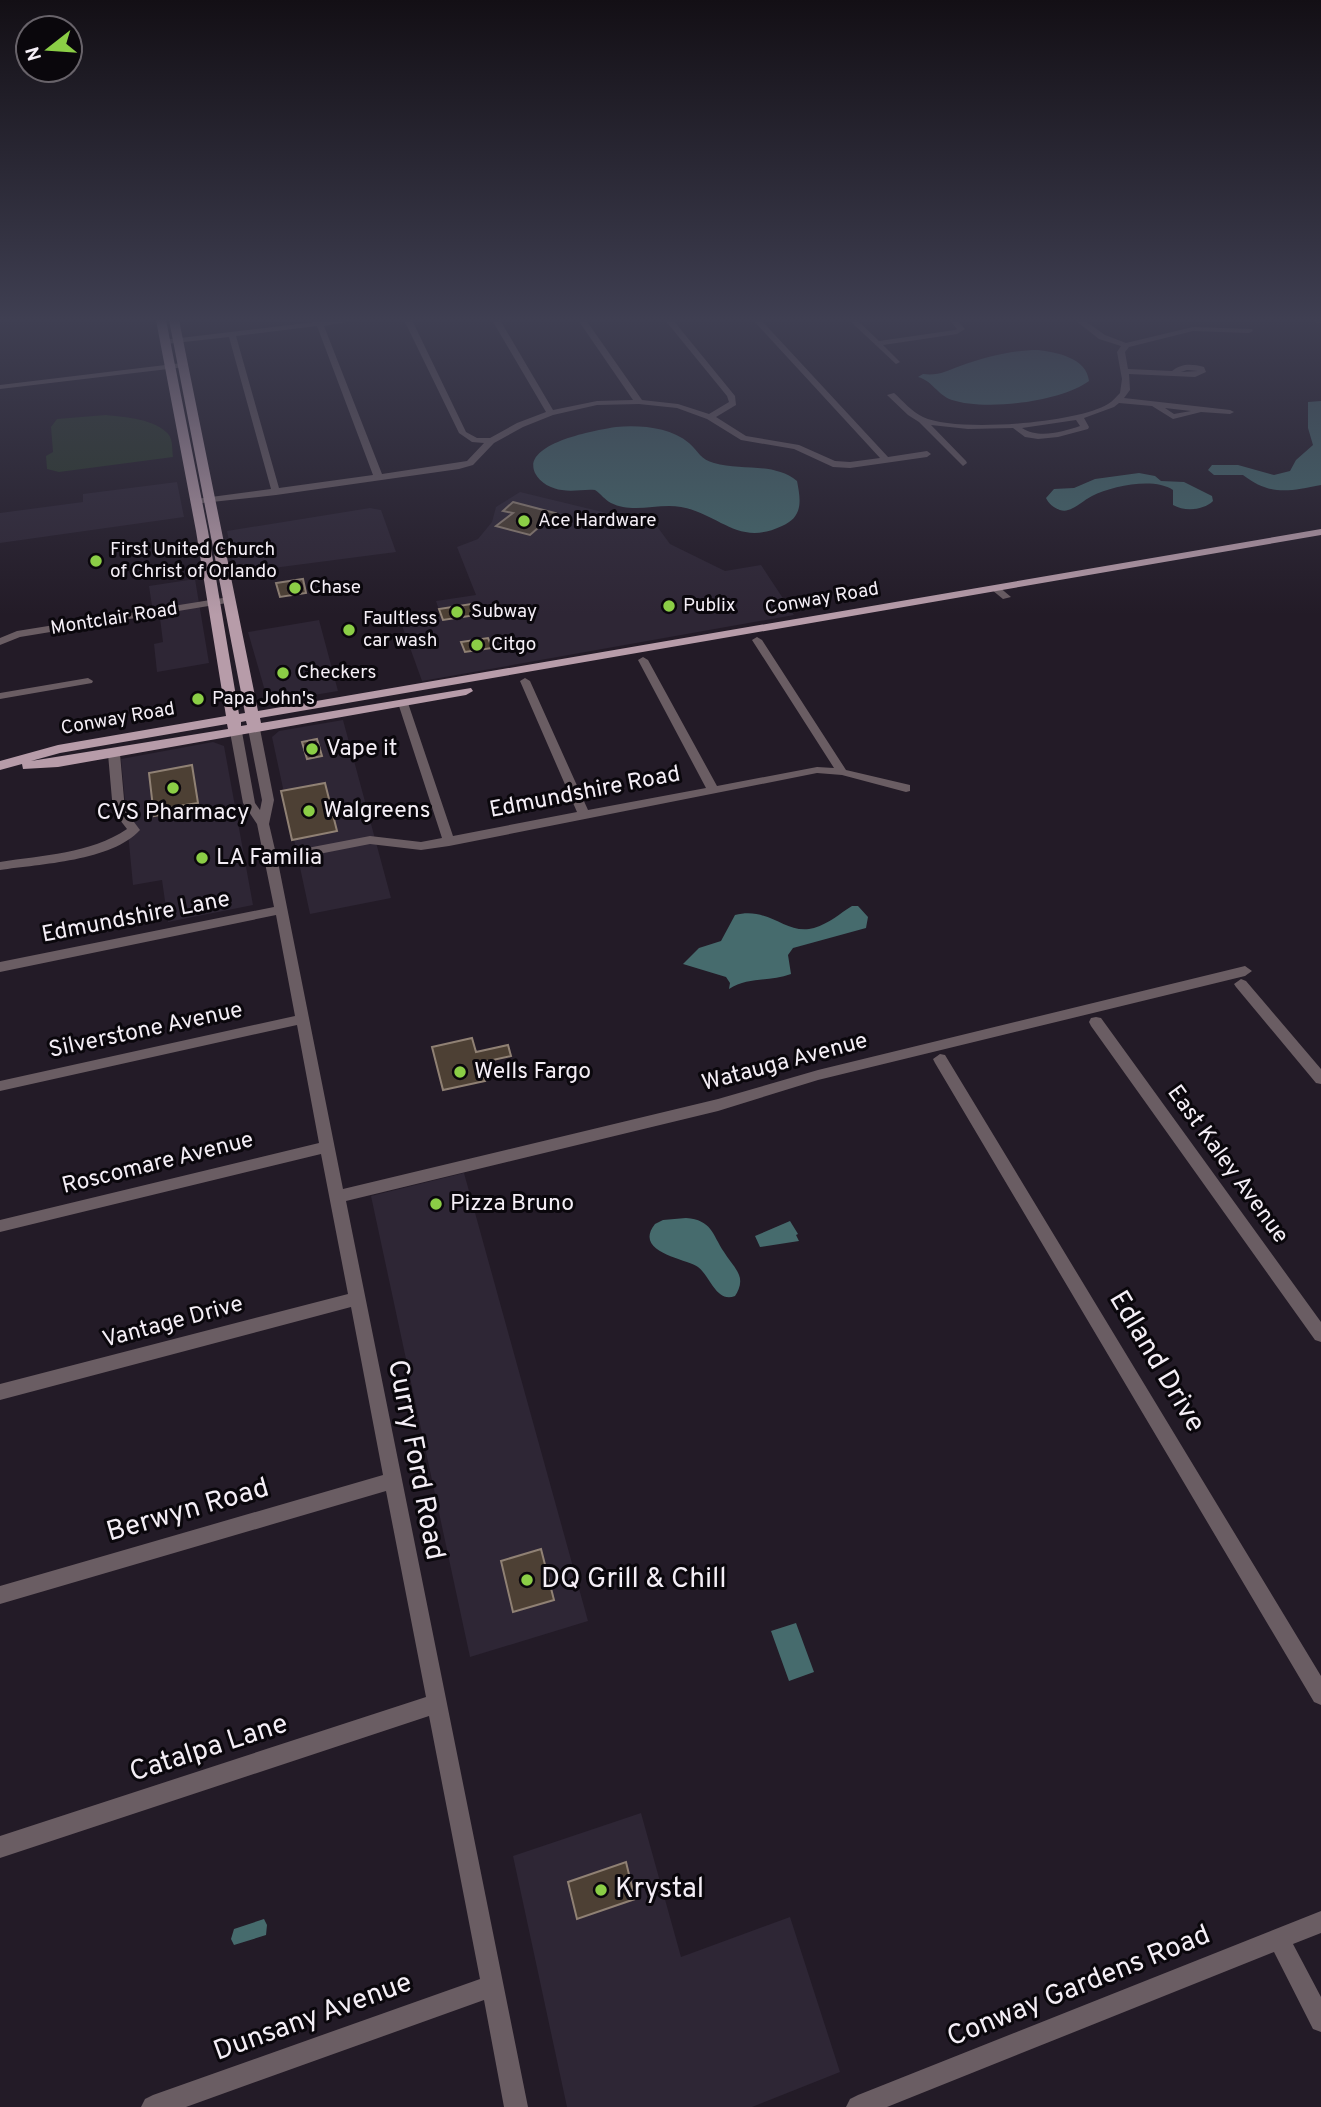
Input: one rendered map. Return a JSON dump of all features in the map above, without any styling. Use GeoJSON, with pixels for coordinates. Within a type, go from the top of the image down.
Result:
{"type":"FeatureCollection","features":[{"type":"Feature","properties":{"kind":"main road","name":"Curry Ford Road"},"geometry":{"type":"LineString","coordinates":[[180,418],[234,725]]}},
{"type":"Feature","properties":{"kind":"main road","name":"Curry Ford Road"},"geometry":{"type":"LineString","coordinates":[[193,418],[253,722]]}},
{"type":"Feature","properties":{"kind":"main road","name":"Conway Road"},"geometry":{"type":"LineString","coordinates":[[253,722],[403,703],[578,671],[676,643],[872,610],[1000,593],[1280,549],[1319,536]]}},
{"type":"Feature","properties":{"kind":"main road","name":"Conway Road"},"geometry":{"type":"LineString","coordinates":[[0,767],[58,749],[234,725],[639,655],[824,629],[1000,593],[1319,536]]}},
{"type":"Feature","properties":{"kind":"main road"},"geometry":{"type":"LineString","coordinates":[[824,629],[872,610]]}},
{"type":"Feature","properties":{"kind":"main road","name":"Conway Road"},"geometry":{"type":"LineString","coordinates":[[0,767],[58,764],[114,754],[234,725]]}},
{"type":"Feature","properties":{"kind":"street"},"geometry":{"type":"LineString","coordinates":[[255,418],[276,492]]}},
{"type":"Feature","properties":{"kind":"street"},"geometry":{"type":"LineString","coordinates":[[356,418],[379,478]]}},
{"type":"Feature","properties":{"kind":"street"},"geometry":{"type":"LineString","coordinates":[[456,418],[463,433],[475,440],[491,441]]}},
{"type":"Feature","properties":{"kind":"street"},"geometry":{"type":"LineString","coordinates":[[197,507],[276,492],[470,463],[491,441],[540,418]]}},
{"type":"Feature","properties":{"kind":"street"},"geometry":{"type":"LineString","coordinates":[[714,418],[744,438],[796,447],[833,464],[850,465],[927,454]]}},
{"type":"Feature","properties":{"kind":"street"},"geometry":{"type":"LineString","coordinates":[[848,418],[887,460]]}},
{"type":"Feature","properties":{"kind":"street"},"geometry":{"type":"LineString","coordinates":[[920,418],[962,463]]}},
{"type":"Feature","properties":{"kind":"street"},"geometry":{"type":"LineString","coordinates":[[923,421],[1015,426],[1019,432],[1032,437],[1085,427],[1082,418]]}},
{"type":"Feature","properties":{"kind":"street"},"geometry":{"type":"LineString","coordinates":[[210,582],[226,580]]}},
{"type":"Feature","properties":{"kind":"street","name":"Montclair Road"},"geometry":{"type":"LineString","coordinates":[[0,642],[17,634],[229,600]]}},
{"type":"Feature","properties":{"kind":"street"},"geometry":{"type":"LineString","coordinates":[[757,640],[842,772]]}},
{"type":"Feature","properties":{"kind":"street"},"geometry":{"type":"LineString","coordinates":[[639,655],[713,789]]}},
{"type":"Feature","properties":{"kind":"street"},"geometry":{"type":"LineString","coordinates":[[0,696],[88,681]]}},
{"type":"Feature","properties":{"kind":"street"},"geometry":{"type":"LineString","coordinates":[[524,681],[584,815]]}},
{"type":"Feature","properties":{"kind":"street"},"geometry":{"type":"LineString","coordinates":[[403,703],[449,842]]}},
{"type":"Feature","properties":{"kind":"street","name":"Curry Ford Road"},"geometry":{"type":"LineString","coordinates":[[253,722],[268,800],[263,824]]}},
{"type":"Feature","properties":{"kind":"street","name":"Curry Ford Road"},"geometry":{"type":"LineString","coordinates":[[234,725],[249,803],[263,824],[271,859],[516,2107]]}},
{"type":"Feature","properties":{"kind":"street"},"geometry":{"type":"LineString","coordinates":[[0,866],[96,849],[116,842],[134,830],[119,811],[114,754]]}},
{"type":"Feature","properties":{"kind":"street","name":"Edmundshire Road"},"geometry":{"type":"LineString","coordinates":[[271,859],[370,840],[421,846],[449,842],[817,770],[842,772],[906,788]]}},
{"type":"Feature","properties":{"kind":"street","name":"Edmundshire Lane"},"geometry":{"type":"LineString","coordinates":[[0,967],[281,910]]}},
{"type":"Feature","properties":{"kind":"street","name":"Watauga Avenue"},"geometry":{"type":"LineString","coordinates":[[337,1197],[718,1105],[818,1075],[1243,977],[1321,1079]]}},
{"type":"Feature","properties":{"kind":"street","name":"Silverstone Avenue"},"geometry":{"type":"LineString","coordinates":[[0,1086],[303,1019]]}},
{"type":"Feature","properties":{"kind":"street","name":"East Kaley Avenue"},"geometry":{"type":"LineString","coordinates":[[1096,1022],[1321,1335]]}},
{"type":"Feature","properties":{"kind":"street","name":"Edland Drive"},"geometry":{"type":"LineString","coordinates":[[940,1059],[1321,1695]]}},
{"type":"Feature","properties":{"kind":"street","name":"Roscomare Avenue"},"geometry":{"type":"LineString","coordinates":[[0,1226],[327,1147]]}},
{"type":"Feature","properties":{"kind":"street","name":"Vantage Drive"},"geometry":{"type":"LineString","coordinates":[[0,1392],[358,1298]]}},
{"type":"Feature","properties":{"kind":"street","name":"Berwyn Road"},"geometry":{"type":"LineString","coordinates":[[0,1595],[392,1481]]}},
{"type":"Feature","properties":{"kind":"street","name":"Catalpa Lane"},"geometry":{"type":"LineString","coordinates":[[0,1847],[436,1704]]}},
{"type":"Feature","properties":{"kind":"street","name":"Conway Gardens Road"},"geometry":{"type":"LineString","coordinates":[[858,2107],[1321,1922]]}},
{"type":"Feature","properties":{"kind":"street"},"geometry":{"type":"LineString","coordinates":[[1279,1940],[1321,2021]]}},
{"type":"Feature","properties":{"kind":"street","name":"Dunsany Avenue"},"geometry":{"type":"LineString","coordinates":[[153,2107],[183,2101],[492,1986]]}},
{"type":"Feature","properties":{"kind":"shaded area"},"geometry":{"type":"Polygon","coordinates":[[[129,418],[157,425],[170,437],[173,457],[59,472],[47,469],[46,456],[53,452],[51,427],[57,419],[129,418]]]}},
{"type":"Feature","properties":{"kind":"shaded area"},"geometry":{"type":"Polygon","coordinates":[[[1308,418],[1321,418],[1321,485],[1298,489],[1270,489],[1243,475],[1214,475],[1208,470],[1212,465],[1238,465],[1274,475],[1290,471],[1296,460],[1313,445],[1308,418]]]}},
{"type":"Feature","properties":{"kind":"shaded area"},"geometry":{"type":"Polygon","coordinates":[[[635,426],[664,430],[689,443],[710,462],[768,469],[788,475],[797,481],[800,502],[797,513],[782,526],[767,532],[753,533],[741,531],[681,507],[619,506],[595,490],[570,491],[554,488],[537,477],[534,463],[539,454],[549,446],[578,435],[635,426]]]}},
{"type":"Feature","properties":{"kind":"shaded area"},"geometry":{"type":"Polygon","coordinates":[[[1139,473],[1155,476],[1161,481],[1184,482],[1212,496],[1213,501],[1200,508],[1183,509],[1173,505],[1173,490],[1155,484],[1133,484],[1100,492],[1065,511],[1055,508],[1046,498],[1054,489],[1074,488],[1095,479],[1139,473]]]}},
{"type":"Feature","properties":{"kind":"shaded area"},"geometry":{"type":"Polygon","coordinates":[[[177,482],[184,517],[0,543],[0,513],[83,502],[83,494],[177,482]]]}},
{"type":"Feature","properties":{"kind":"shaded area"},"geometry":{"type":"Polygon","coordinates":[[[520,492],[656,525],[670,544],[725,571],[761,565],[794,615],[422,681],[400,620],[440,613],[436,601],[476,595],[457,547],[478,539],[492,522],[496,507],[520,492]]]}},
{"type":"Feature","properties":{"kind":"shaded area"},"geometry":{"type":"Polygon","coordinates":[[[370,508],[381,510],[396,552],[235,573],[227,531],[370,508]]]}},
{"type":"Feature","properties":{"kind":"shaded area"},"geometry":{"type":"Polygon","coordinates":[[[195,579],[209,663],[157,672],[154,644],[163,642],[160,618],[152,606],[149,586],[195,579]]]}},
{"type":"Feature","properties":{"kind":"shaded area"},"geometry":{"type":"Polygon","coordinates":[[[319,620],[338,691],[284,700],[282,695],[275,696],[265,691],[248,632],[319,620]]]}},
{"type":"Feature","properties":{"kind":"shaded area"},"geometry":{"type":"Polygon","coordinates":[[[343,720],[391,898],[310,914],[272,737],[279,731],[343,720]]]}},
{"type":"Feature","properties":{"kind":"shaded area"},"geometry":{"type":"Polygon","coordinates":[[[213,742],[224,746],[253,905],[168,922],[162,880],[133,885],[121,759],[213,742]]]}},
{"type":"Feature","properties":{"kind":"shaded area"},"geometry":{"type":"Polygon","coordinates":[[[852,906],[858,906],[868,917],[866,928],[793,948],[788,955],[791,974],[744,982],[729,989],[730,983],[726,977],[683,964],[699,948],[721,941],[735,915],[758,914],[804,929],[825,924],[852,906]]]}},
{"type":"Feature","properties":{"kind":"shaded area"},"geometry":{"type":"Polygon","coordinates":[[[464,1173],[588,1621],[470,1657],[371,1196],[464,1173]]]}},
{"type":"Feature","properties":{"kind":"shaded area"},"geometry":{"type":"Polygon","coordinates":[[[686,1218],[706,1225],[736,1269],[740,1283],[735,1296],[728,1297],[718,1293],[698,1267],[664,1253],[651,1242],[650,1234],[655,1224],[663,1220],[686,1218]]]}},
{"type":"Feature","properties":{"kind":"shaded area"},"geometry":{"type":"Polygon","coordinates":[[[790,1221],[799,1241],[760,1247],[755,1236],[790,1221]]]}},
{"type":"Feature","properties":{"kind":"shaded area"},"geometry":{"type":"Polygon","coordinates":[[[796,1623],[814,1672],[789,1681],[771,1631],[796,1623]]]}},
{"type":"Feature","properties":{"kind":"shaded area"},"geometry":{"type":"Polygon","coordinates":[[[641,1813],[681,1957],[790,1917],[840,2072],[752,2107],[567,2107],[513,1856],[641,1813]]]}},
{"type":"Feature","properties":{"kind":"shaded area"},"geometry":{"type":"Polygon","coordinates":[[[264,1919],[267,1925],[266,1935],[234,1945],[231,1939],[234,1929],[264,1919]]]}},
{"type":"Feature","properties":{"kind":"building","name":"Ace Hardware"},"geometry":{"type":"Polygon","coordinates":[[[513,502],[555,513],[530,535],[496,526],[513,513],[503,511],[513,502]]]}},
{"type":"Feature","properties":{"kind":"building","name":"Chase"},"geometry":{"type":"Polygon","coordinates":[[[303,579],[306,593],[280,597],[276,583],[303,579]]]}},
{"type":"Feature","properties":{"kind":"building","name":"Subway"},"geometry":{"type":"Polygon","coordinates":[[[471,604],[476,615],[443,620],[439,609],[471,604]]]}},
{"type":"Feature","properties":{"kind":"building","name":"Citgo"},"geometry":{"type":"Polygon","coordinates":[[[488,638],[492,648],[465,652],[461,642],[488,638]]]}},
{"type":"Feature","properties":{"kind":"building","name":"Vape it"},"geometry":{"type":"Polygon","coordinates":[[[317,739],[322,756],[307,759],[302,742],[317,739]]]}},
{"type":"Feature","properties":{"kind":"building","name":"CVS Pharmacy"},"geometry":{"type":"Polygon","coordinates":[[[192,765],[198,803],[165,808],[166,814],[154,816],[149,773],[192,765]]]}},
{"type":"Feature","properties":{"kind":"building","name":"Walgreens"},"geometry":{"type":"Polygon","coordinates":[[[325,783],[337,831],[292,840],[281,791],[325,783]]]}},
{"type":"Feature","properties":{"kind":"building","name":"Wells Fargo"},"geometry":{"type":"Polygon","coordinates":[[[472,1038],[476,1052],[508,1045],[511,1056],[479,1063],[485,1081],[443,1090],[432,1047],[472,1038]]]}},
{"type":"Feature","properties":{"kind":"building","name":"DQ Grill & Chill"},"geometry":{"type":"Polygon","coordinates":[[[541,1549],[554,1600],[513,1612],[501,1561],[541,1549]]]}},
{"type":"Feature","properties":{"kind":"building","name":"Krystal"},"geometry":{"type":"Polygon","coordinates":[[[626,1862],[635,1899],[577,1919],[568,1882],[626,1862]]]}},
{"type":"Feature","properties":{"kind":"place","name":"Ace Hardware"},"geometry":{"type":"Point","coordinates":[524,521]}},
{"type":"Feature","properties":{"kind":"place","name":"First United Church of Christ of Orlando"},"geometry":{"type":"Point","coordinates":[96,561]}},
{"type":"Feature","properties":{"kind":"place","name":"Chase"},"geometry":{"type":"Point","coordinates":[295,588]}},
{"type":"Feature","properties":{"kind":"place","name":"Publix"},"geometry":{"type":"Point","coordinates":[669,606]}},
{"type":"Feature","properties":{"kind":"place","name":"Subway"},"geometry":{"type":"Point","coordinates":[457,612]}},
{"type":"Feature","properties":{"kind":"place","name":"Faultless car wash"},"geometry":{"type":"Point","coordinates":[349,630]}},
{"type":"Feature","properties":{"kind":"place","name":"Citgo"},"geometry":{"type":"Point","coordinates":[477,645]}},
{"type":"Feature","properties":{"kind":"place","name":"Checkers"},"geometry":{"type":"Point","coordinates":[283,673]}},
{"type":"Feature","properties":{"kind":"place","name":"Papa John's"},"geometry":{"type":"Point","coordinates":[198,699]}},
{"type":"Feature","properties":{"kind":"place","name":"Vape it"},"geometry":{"type":"Point","coordinates":[312,749]}},
{"type":"Feature","properties":{"kind":"place","name":"CVS Pharmacy"},"geometry":{"type":"Point","coordinates":[173,788]}},
{"type":"Feature","properties":{"kind":"place","name":"Walgreens"},"geometry":{"type":"Point","coordinates":[309,811]}},
{"type":"Feature","properties":{"kind":"place","name":"LA Familia"},"geometry":{"type":"Point","coordinates":[202,858]}},
{"type":"Feature","properties":{"kind":"place","name":"Wells Fargo"},"geometry":{"type":"Point","coordinates":[460,1072]}},
{"type":"Feature","properties":{"kind":"place","name":"Pizza Bruno"},"geometry":{"type":"Point","coordinates":[436,1204]}},
{"type":"Feature","properties":{"kind":"place","name":"DQ Grill & Chill"},"geometry":{"type":"Point","coordinates":[527,1580]}},
{"type":"Feature","properties":{"kind":"place","name":"Krystal"},"geometry":{"type":"Point","coordinates":[601,1890]}}]}
